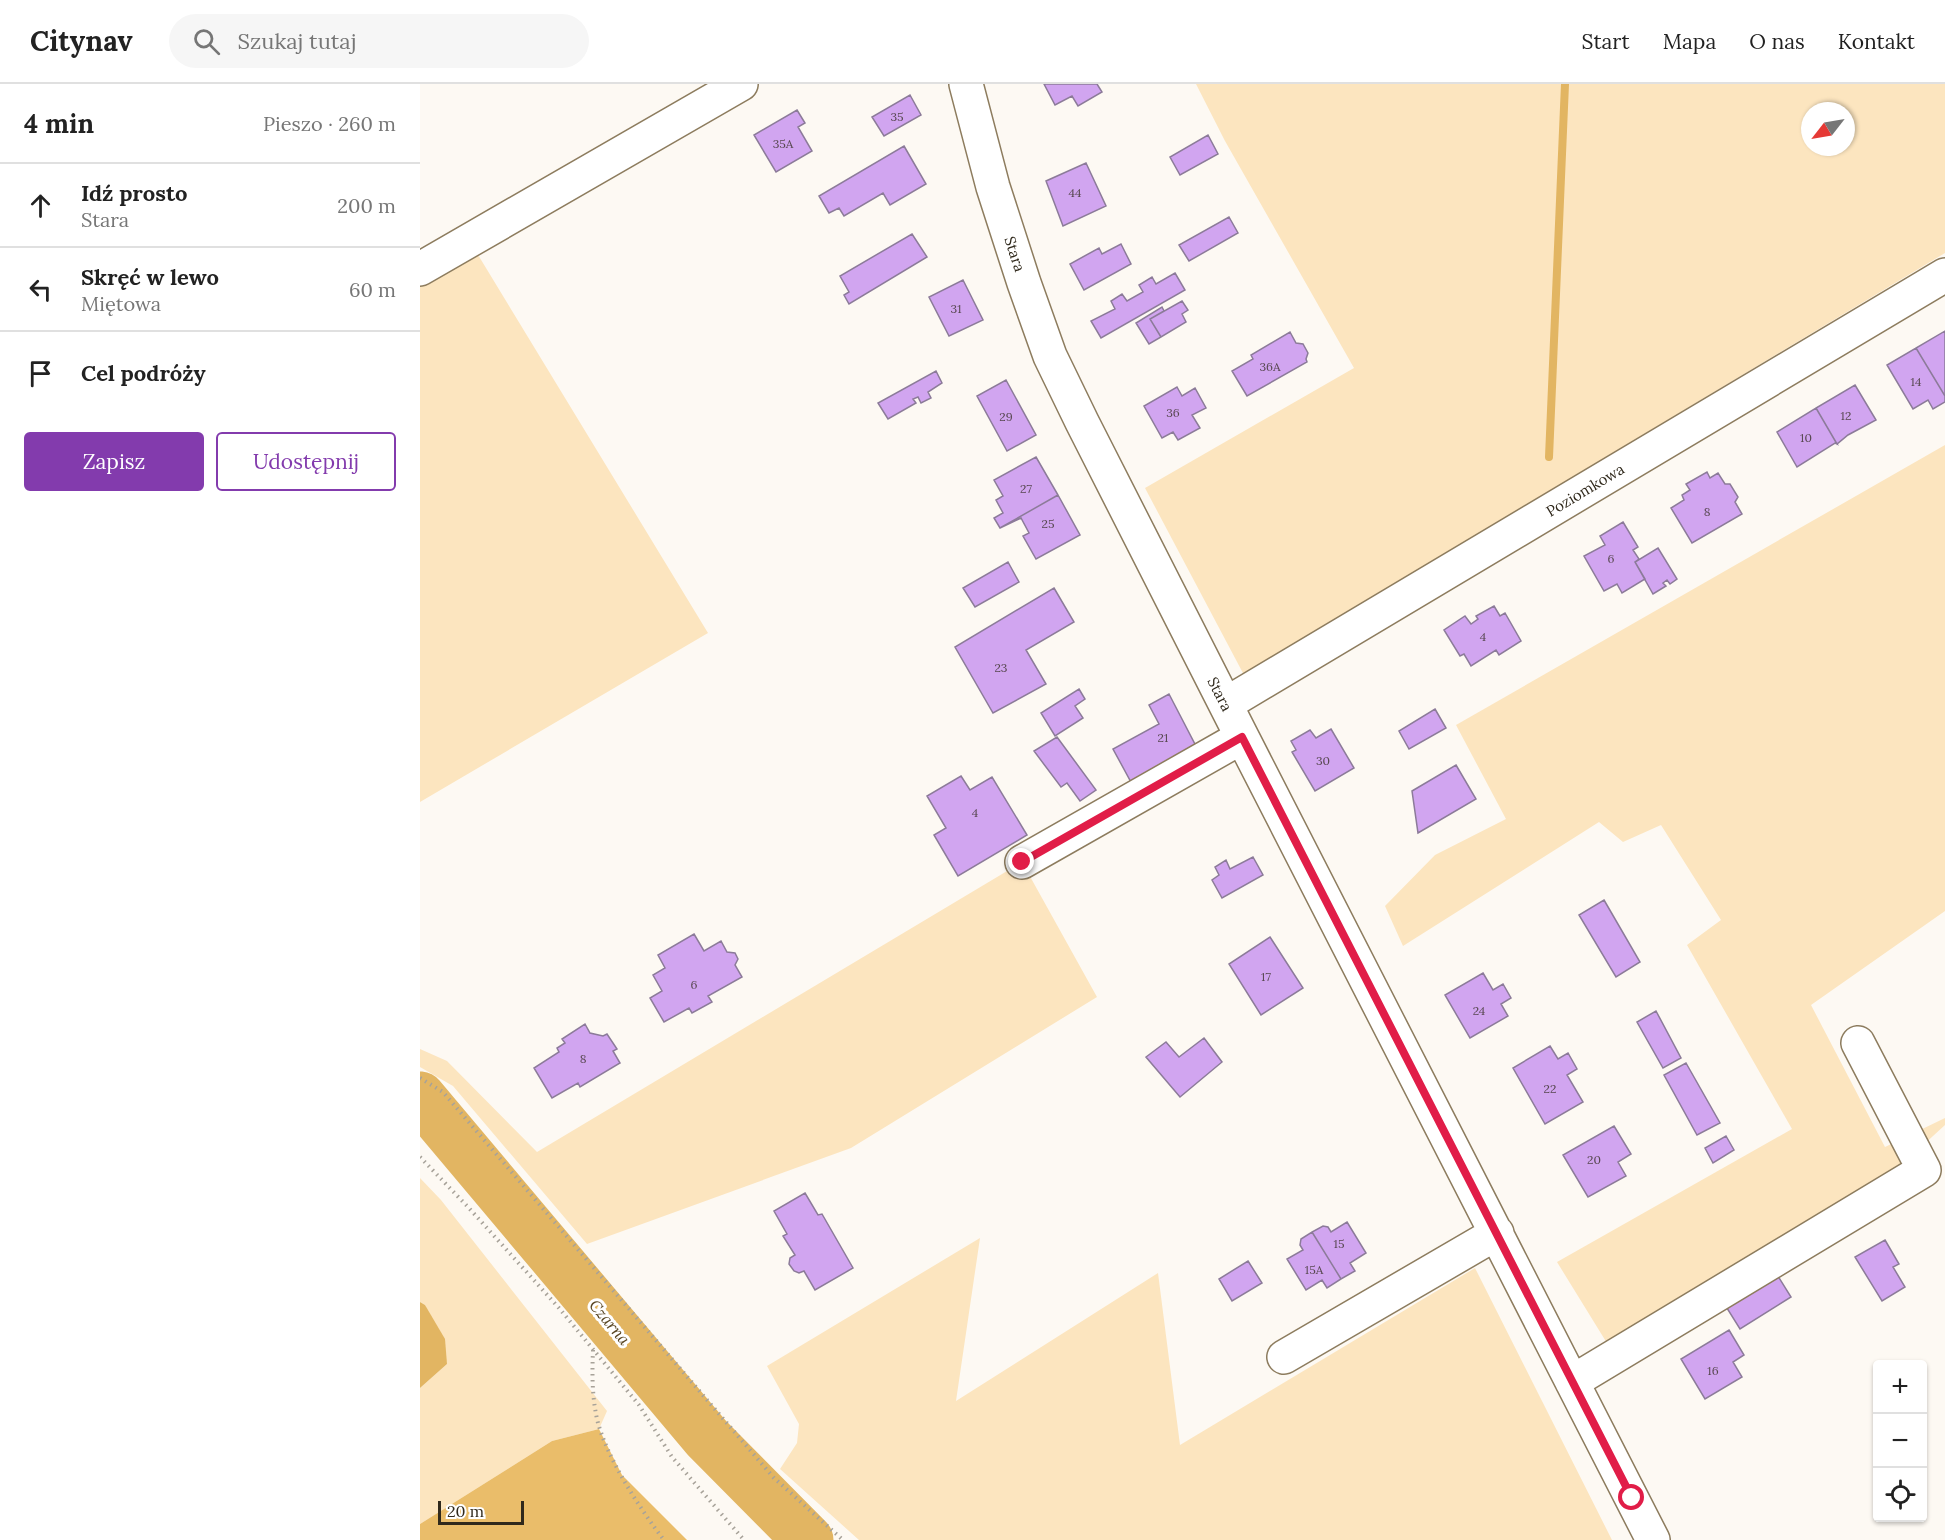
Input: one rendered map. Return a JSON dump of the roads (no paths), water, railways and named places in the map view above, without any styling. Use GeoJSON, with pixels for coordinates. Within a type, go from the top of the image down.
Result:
{"type":"FeatureCollection","features":[{"type":"Feature","properties":{"kind":"street"},"geometry":{"type":"LineString","coordinates":[[420,269],[741,84]]}},
{"type":"Feature","properties":{"kind":"street","name":"Stara"},"geometry":{"type":"LineString","coordinates":[[966,84],[997,197],[1050,356],[1242,737],[1653,1540]]}},
{"type":"Feature","properties":{"kind":"street","name":"Poziomkowa"},"geometry":{"type":"LineString","coordinates":[[1226,704],[1945,275]]}},
{"type":"Feature","properties":{"kind":"street"},"geometry":{"type":"LineString","coordinates":[[1022,862],[1242,737]]}},
{"type":"Feature","properties":{"kind":"street"},"geometry":{"type":"LineString","coordinates":[[1572,1382],[1923,1170],[1858,1043]]}},
{"type":"Feature","properties":{"kind":"street"},"geometry":{"type":"LineString","coordinates":[[1284,1357],[1497,1233]]}},
{"type":"Feature","properties":{"kind":"waterway"},"geometry":{"type":"LineString","coordinates":[[1549,457],[1565,84]]}},
{"type":"Feature","properties":{"kind":"waterway","name":"Czarna"},"geometry":{"type":"LineString","coordinates":[[420,1097],[707,1438],[808,1540]]}}]}
